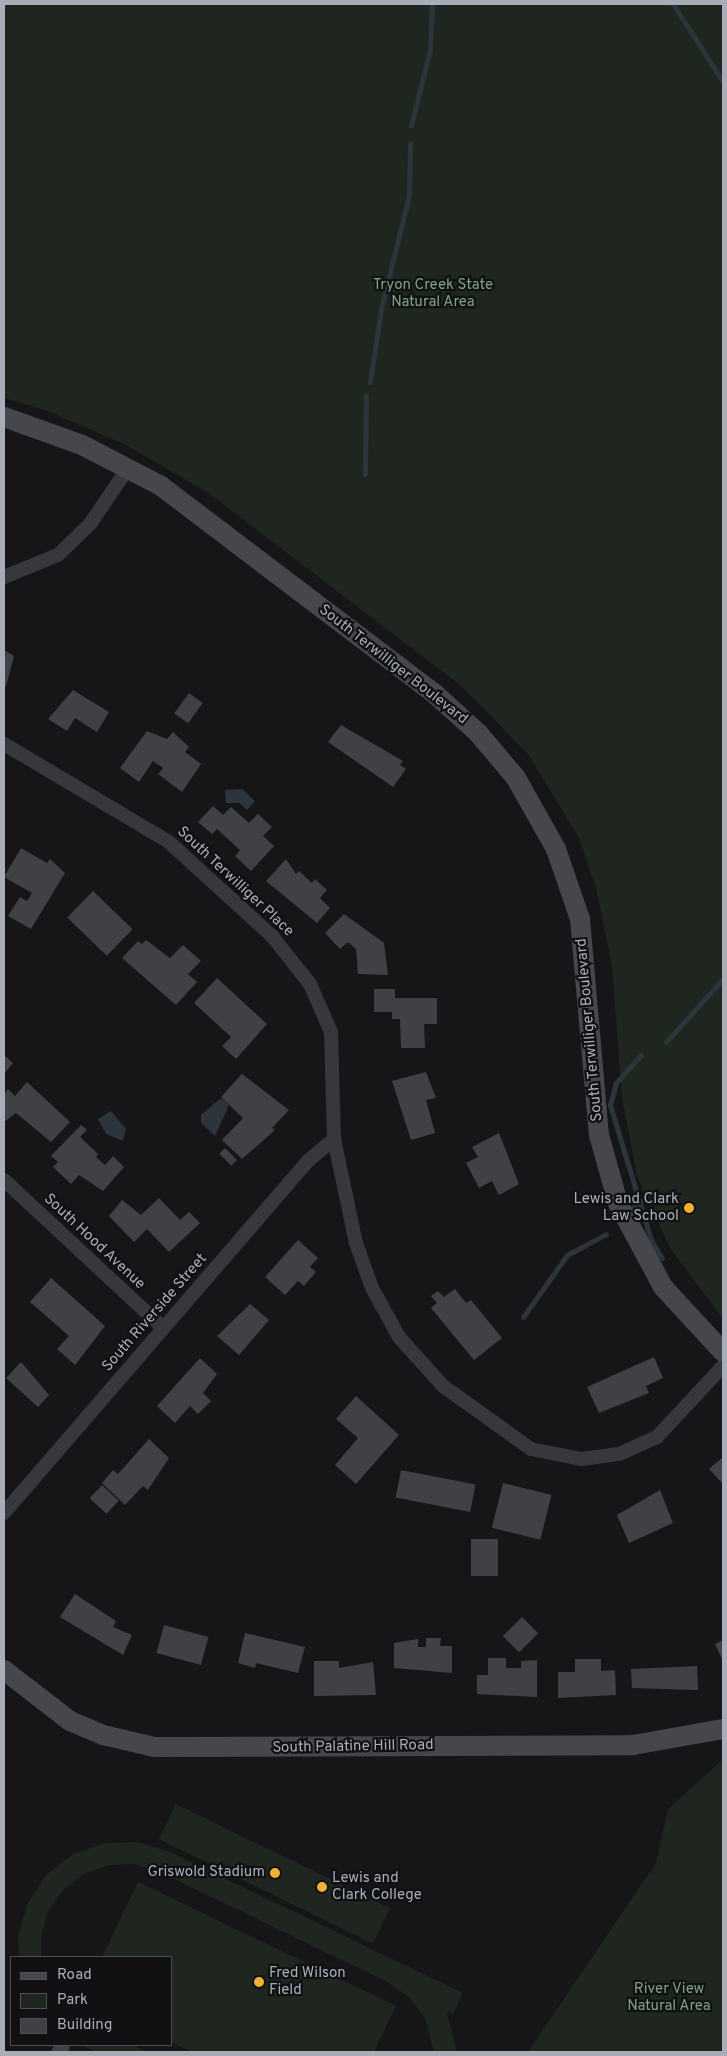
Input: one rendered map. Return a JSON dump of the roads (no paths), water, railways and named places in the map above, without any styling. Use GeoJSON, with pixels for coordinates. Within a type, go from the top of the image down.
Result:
{"type":"FeatureCollection","features":[{"type":"Feature","properties":{"kind":"main road","name":"South Terwilliger Boulevard"},"geometry":{"type":"LineString","coordinates":[[4,417],[82,445],[161,486],[436,694],[478,733],[516,778],[556,849],[580,919],[599,1135],[618,1204],[663,1287],[723,1352]]}},
{"type":"Feature","properties":{"kind":"main road","name":"South Palatine Hill Road"},"geometry":{"type":"LineString","coordinates":[[4,1670],[70,1721],[103,1736],[155,1748],[633,1745],[723,1729]]}},
{"type":"Feature","properties":{"kind":"street"},"geometry":{"type":"LineString","coordinates":[[4,577],[58,555],[90,524],[128,468]]}},
{"type":"Feature","properties":{"kind":"street","name":"South Terwilliger Place"},"geometry":{"type":"LineString","coordinates":[[4,744],[169,842],[287,953],[310,984],[331,1032],[334,1139],[356,1242],[372,1288],[399,1337],[443,1386],[516,1441],[545,1454],[569,1458],[606,1457],[632,1450],[671,1426],[723,1366]]}},
{"type":"Feature","properties":{"kind":"street","name":"South Riverside Street"},"geometry":{"type":"LineString","coordinates":[[4,1513],[309,1160],[334,1139]]}},
{"type":"Feature","properties":{"kind":"street","name":"South Hood Avenue"},"geometry":{"type":"LineString","coordinates":[[4,1180],[163,1328]]}},
{"type":"Feature","properties":{"kind":"waterway"},"geometry":{"type":"LineString","coordinates":[[411,125],[430,50],[432,4]]}},
{"type":"Feature","properties":{"kind":"waterway"},"geometry":{"type":"LineString","coordinates":[[673,4],[723,82]]}},
{"type":"Feature","properties":{"kind":"waterway"},"geometry":{"type":"LineString","coordinates":[[370,382],[381,309],[409,195],[410,143]]}},
{"type":"Feature","properties":{"kind":"waterway"},"geometry":{"type":"LineString","coordinates":[[365,474],[366,396]]}},
{"type":"Feature","properties":{"kind":"waterway"},"geometry":{"type":"LineString","coordinates":[[666,1042],[723,979]]}},
{"type":"Feature","properties":{"kind":"waterway"},"geometry":{"type":"LineString","coordinates":[[641,1055],[616,1083],[610,1105],[651,1240],[662,1258]]}},
{"type":"Feature","properties":{"kind":"waterway"},"geometry":{"type":"LineString","coordinates":[[633,1208],[640,1201]]}},
{"type":"Feature","properties":{"kind":"waterway"},"geometry":{"type":"LineString","coordinates":[[523,1317],[567,1255],[606,1234]]}},
{"type":"Feature","properties":{"kind":"place","name":"Lewis and Clark Law School"},"geometry":{"type":"Point","coordinates":[689,1208]}},
{"type":"Feature","properties":{"kind":"place","name":"Griswold Stadium"},"geometry":{"type":"Point","coordinates":[275,1873]}},
{"type":"Feature","properties":{"kind":"place","name":"Lewis and Clark College"},"geometry":{"type":"Point","coordinates":[322,1887]}},
{"type":"Feature","properties":{"kind":"place","name":"Fred Wilson Field"},"geometry":{"type":"Point","coordinates":[259,1982]}},
{"type":"Feature","properties":{"kind":"park label","name":"Tryon Creek State Natural Area"},"geometry":{"type":"Point","coordinates":[433,294]}},
{"type":"Feature","properties":{"kind":"park label","name":"River View Natural Area"},"geometry":{"type":"Point","coordinates":[669,1998]}}]}
